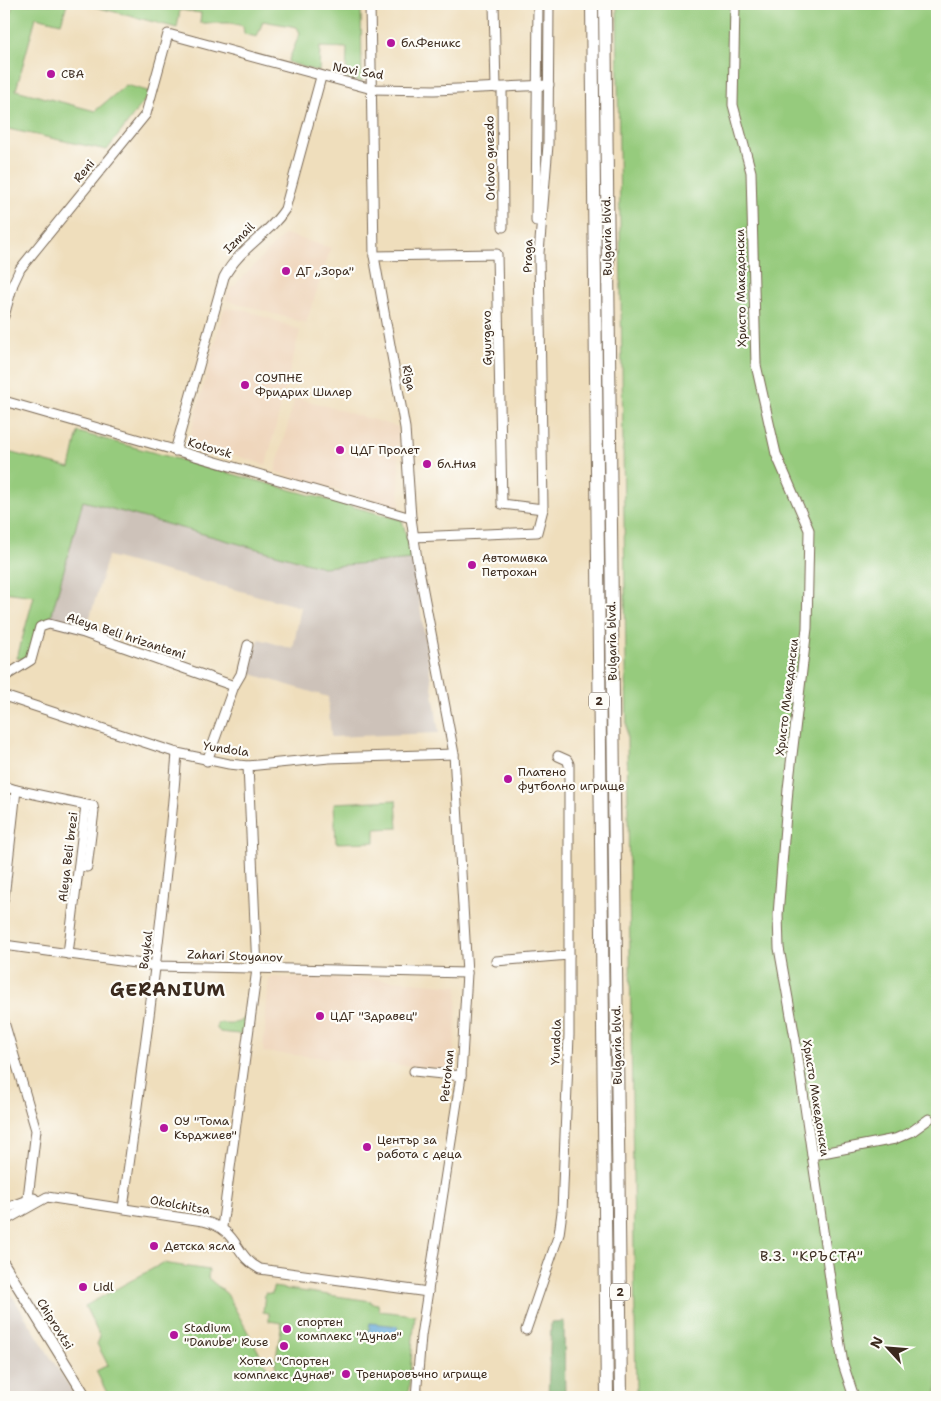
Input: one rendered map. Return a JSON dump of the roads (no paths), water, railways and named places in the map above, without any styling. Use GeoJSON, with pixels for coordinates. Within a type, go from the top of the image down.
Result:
{"type":"FeatureCollection","features":[{"type":"Feature","properties":{"kind":"highway","name":"Bulgaria blvd."},"geometry":{"type":"LineString","coordinates":[[592,4],[607,1397]]}},
{"type":"Feature","properties":{"kind":"highway","name":"Bulgaria blvd."},"geometry":{"type":"LineString","coordinates":[[605,4],[622,1397]]}},
{"type":"Feature","properties":{"kind":"main road","name":"Chiprovtsi"},"geometry":{"type":"LineString","coordinates":[[4,1264],[86,1397]]}},
{"type":"Feature","properties":{"kind":"street","name":"Riga"},"geometry":{"type":"LineString","coordinates":[[370,4],[374,256],[405,428],[413,537],[454,754]]}},
{"type":"Feature","properties":{"kind":"street","name":"Orlovo gnezdo"},"geometry":{"type":"LineString","coordinates":[[494,4],[499,88],[503,227]]}},
{"type":"Feature","properties":{"kind":"street"},"geometry":{"type":"LineString","coordinates":[[538,4],[536,223],[539,253]]}},
{"type":"Feature","properties":{"kind":"street","name":"Praga"},"geometry":{"type":"LineString","coordinates":[[543,509],[539,253],[548,145],[549,4]]}},
{"type":"Feature","properties":{"kind":"street","name":"Христо Македонски"},"geometry":{"type":"LineString","coordinates":[[735,4],[733,105],[751,172],[756,365],[776,454],[808,530],[807,628],[788,789],[778,915],[779,948],[844,1364],[854,1397]]}},
{"type":"Feature","properties":{"kind":"street","name":"Novi Sad"},"geometry":{"type":"LineString","coordinates":[[168,34],[321,77],[372,89],[499,88],[549,85]]}},
{"type":"Feature","properties":{"kind":"street","name":"Reni"},"geometry":{"type":"LineString","coordinates":[[4,316],[13,284],[20,269],[146,114],[168,34]]}},
{"type":"Feature","properties":{"kind":"street","name":"Izmail"},"geometry":{"type":"LineString","coordinates":[[175,451],[224,277],[236,258],[280,217],[285,209],[321,77]]}},
{"type":"Feature","properties":{"kind":"street","name":"Gyurgevo"},"geometry":{"type":"LineString","coordinates":[[374,256],[497,254],[502,504],[543,509]]}},
{"type":"Feature","properties":{"kind":"street","name":"Kotovsk"},"geometry":{"type":"LineString","coordinates":[[4,401],[411,518]]}},
{"type":"Feature","properties":{"kind":"street"},"geometry":{"type":"LineString","coordinates":[[413,537],[537,532],[543,509]]}},
{"type":"Feature","properties":{"kind":"street","name":"Aleya Beli hrizantemi"},"geometry":{"type":"LineString","coordinates":[[7,675],[32,660],[40,628],[49,624],[84,633],[234,686]]}},
{"type":"Feature","properties":{"kind":"street"},"geometry":{"type":"LineString","coordinates":[[207,761],[234,686],[241,674],[248,645]]}},
{"type":"Feature","properties":{"kind":"street","name":"Yundola"},"geometry":{"type":"LineString","coordinates":[[4,696],[177,753],[207,761],[248,766],[329,758],[454,754]]}},
{"type":"Feature","properties":{"kind":"street","name":"Baykal"},"geometry":{"type":"LineString","coordinates":[[123,1208],[168,874],[177,753]]}},
{"type":"Feature","properties":{"kind":"street","name":"Petrohan"},"geometry":{"type":"LineString","coordinates":[[416,1397],[428,1292],[461,1076],[466,973],[454,754]]}},
{"type":"Feature","properties":{"kind":"street","name":"Yundola"},"geometry":{"type":"LineString","coordinates":[[526,1330],[559,1234],[569,1035],[569,764],[567,760],[558,756]]}},
{"type":"Feature","properties":{"kind":"street"},"geometry":{"type":"LineString","coordinates":[[222,1227],[257,969],[248,766]]}},
{"type":"Feature","properties":{"kind":"street","name":"Aleya Beli brezi"},"geometry":{"type":"LineString","coordinates":[[4,786],[86,805],[68,954]]}},
{"type":"Feature","properties":{"kind":"street"},"geometry":{"type":"LineString","coordinates":[[4,898],[16,790]]}},
{"type":"Feature","properties":{"kind":"street","name":"Zahari Stoyanov"},"geometry":{"type":"LineString","coordinates":[[4,945],[157,966],[466,973]]}},
{"type":"Feature","properties":{"kind":"street"},"geometry":{"type":"LineString","coordinates":[[496,961],[569,955]]}},
{"type":"Feature","properties":{"kind":"street"},"geometry":{"type":"LineString","coordinates":[[4,1022],[36,1130],[28,1198],[4,1209]]}},
{"type":"Feature","properties":{"kind":"street"},"geometry":{"type":"LineString","coordinates":[[414,1071],[461,1076]]}},
{"type":"Feature","properties":{"kind":"street"},"geometry":{"type":"LineString","coordinates":[[812,1156],[895,1139],[911,1132],[929,1119]]}},
{"type":"Feature","properties":{"kind":"street"},"geometry":{"type":"LineString","coordinates":[[4,1221],[47,1197]]}},
{"type":"Feature","properties":{"kind":"street","name":"Okolchitsa"},"geometry":{"type":"LineString","coordinates":[[28,1198],[47,1197],[203,1221],[222,1227],[250,1261],[260,1269],[428,1292]]}},
{"type":"Feature","properties":{"kind":"water"},"geometry":{"type":"Polygon","coordinates":[[[370,1323],[398,1326],[396,1340],[368,1337],[370,1323]]]}},
{"type":"Feature","properties":{"kind":"place","name":"бл.Феникс"},"geometry":{"type":"Point","coordinates":[391,43]}},
{"type":"Feature","properties":{"kind":"place","name":"CBA"},"geometry":{"type":"Point","coordinates":[51,74]}},
{"type":"Feature","properties":{"kind":"place","name":"ДГ „Зора\""},"geometry":{"type":"Point","coordinates":[286,271]}},
{"type":"Feature","properties":{"kind":"place","name":"СОУПНЕ Фридрих Шилер"},"geometry":{"type":"Point","coordinates":[245,385]}},
{"type":"Feature","properties":{"kind":"place","name":"ЦДГ Пролет"},"geometry":{"type":"Point","coordinates":[340,450]}},
{"type":"Feature","properties":{"kind":"place","name":"бл.Ния"},"geometry":{"type":"Point","coordinates":[427,464]}},
{"type":"Feature","properties":{"kind":"place","name":"Автомивка Петрохан"},"geometry":{"type":"Point","coordinates":[472,565]}},
{"type":"Feature","properties":{"kind":"place","name":"Платено футболно игрище"},"geometry":{"type":"Point","coordinates":[508,779]}},
{"type":"Feature","properties":{"kind":"place","name":"ЦДГ \"Здравец\""},"geometry":{"type":"Point","coordinates":[320,1016]}},
{"type":"Feature","properties":{"kind":"place","name":"ОУ \"Тома Кърджиев\""},"geometry":{"type":"Point","coordinates":[164,1128]}},
{"type":"Feature","properties":{"kind":"place","name":"Център за работа с деца"},"geometry":{"type":"Point","coordinates":[367,1147]}},
{"type":"Feature","properties":{"kind":"place","name":"Детска ясла"},"geometry":{"type":"Point","coordinates":[154,1246]}},
{"type":"Feature","properties":{"kind":"place","name":"Lidl"},"geometry":{"type":"Point","coordinates":[83,1287]}},
{"type":"Feature","properties":{"kind":"place","name":"спортен комплекс \"Дунав\""},"geometry":{"type":"Point","coordinates":[287,1329]}},
{"type":"Feature","properties":{"kind":"place","name":"Stadium \"Danube\" Ruse"},"geometry":{"type":"Point","coordinates":[174,1335]}},
{"type":"Feature","properties":{"kind":"place","name":"Хотел \"Спортен комплекс Дунав\""},"geometry":{"type":"Point","coordinates":[284,1346]}},
{"type":"Feature","properties":{"kind":"place","name":"Тренировъчно игрище"},"geometry":{"type":"Point","coordinates":[346,1374]}},
{"type":"Feature","properties":{"kind":"district","name":"GERANIUM"},"geometry":{"type":"Point","coordinates":[168,990]}},
{"type":"Feature","properties":{"kind":"district","name":"В.З. \"КРЪСТА\""},"geometry":{"type":"Point","coordinates":[812,1256]}}]}
